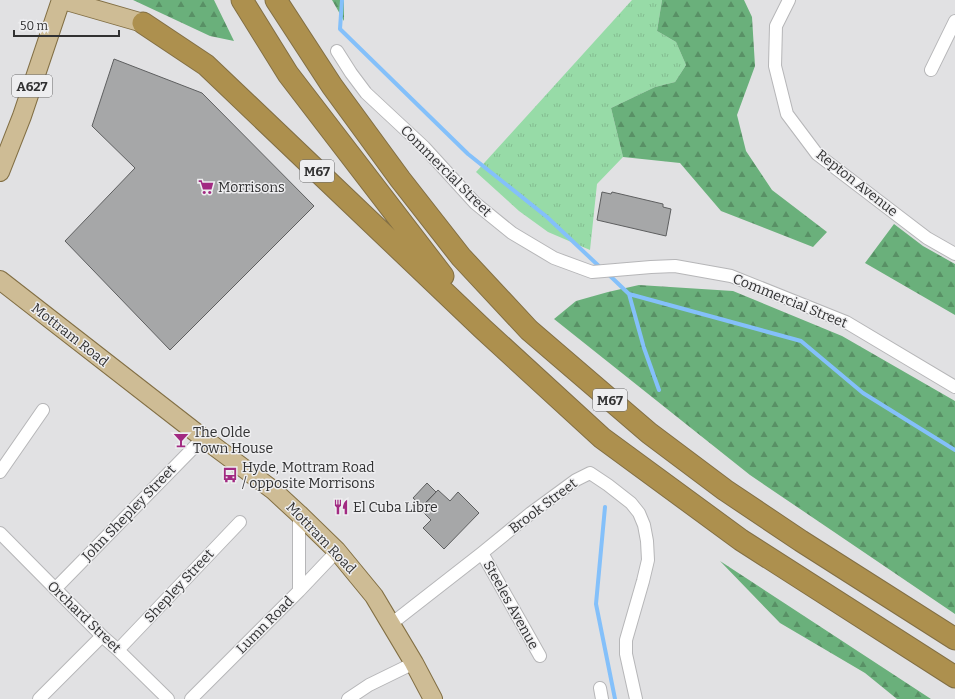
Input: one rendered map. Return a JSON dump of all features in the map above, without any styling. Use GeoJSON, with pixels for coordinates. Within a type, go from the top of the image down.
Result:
{"type":"FeatureCollection","features":[{"type":"Feature","properties":{"kind":"highway","name":"M67"},"geometry":{"type":"LineString","coordinates":[[242,0],[288,74],[484,329]]}},
{"type":"Feature","properties":{"kind":"highway","name":"M67"},"geometry":{"type":"LineString","coordinates":[[276,0],[332,86],[400,179],[461,257],[529,330],[648,433],[725,490],[801,541],[955,639]]}},
{"type":"Feature","properties":{"kind":"highway","name":"M67"},"geometry":{"type":"LineString","coordinates":[[293,0],[332,86]]}},
{"type":"Feature","properties":{"kind":"highway","name":"M67"},"geometry":{"type":"LineString","coordinates":[[143,23],[206,65],[484,329],[602,438],[741,540],[955,677]]}},
{"type":"Feature","properties":{"kind":"main road","name":"A627"},"geometry":{"type":"LineString","coordinates":[[0,172],[22,116],[62,0],[143,23]]}},
{"type":"Feature","properties":{"kind":"main road","name":"Mottram Road"},"geometry":{"type":"LineString","coordinates":[[0,280],[203,438],[273,490],[299,514],[337,551],[374,596],[414,663],[433,699]]}},
{"type":"Feature","properties":{"kind":"street","name":"Repton Avenue"},"geometry":{"type":"LineString","coordinates":[[789,0],[776,26],[775,66],[787,114],[817,154],[928,238],[955,254]]}},
{"type":"Feature","properties":{"kind":"street"},"geometry":{"type":"LineString","coordinates":[[931,70],[955,21]]}},
{"type":"Feature","properties":{"kind":"street","name":"Commercial Street"},"geometry":{"type":"LineString","coordinates":[[337,51],[366,94],[424,147],[475,203],[512,233],[554,258],[592,272],[675,266],[732,276],[846,322],[955,387]]}},
{"type":"Feature","properties":{"kind":"street"},"geometry":{"type":"LineString","coordinates":[[0,472],[43,410]]}},
{"type":"Feature","properties":{"kind":"street","name":"John Shepley Street"},"geometry":{"type":"LineString","coordinates":[[55,589],[203,438]]}},
{"type":"Feature","properties":{"kind":"street","name":"Brook Street"},"geometry":{"type":"LineString","coordinates":[[391,624],[531,513],[576,480],[590,473],[631,503],[639,513],[648,541],[648,560],[626,640],[626,654],[636,699]]}},
{"type":"Feature","properties":{"kind":"street"},"geometry":{"type":"LineString","coordinates":[[299,514],[299,591]]}},
{"type":"Feature","properties":{"kind":"street","name":"Shepley Street"},"geometry":{"type":"LineString","coordinates":[[118,650],[240,522]]}},
{"type":"Feature","properties":{"kind":"street","name":"Orchard Street"},"geometry":{"type":"LineString","coordinates":[[0,533],[102,636],[168,699]]}},
{"type":"Feature","properties":{"kind":"street","name":"Lumn Road"},"geometry":{"type":"LineString","coordinates":[[191,699],[337,551]]}},
{"type":"Feature","properties":{"kind":"street","name":"Steeles Avenue"},"geometry":{"type":"LineString","coordinates":[[482,553],[540,656]]}},
{"type":"Feature","properties":{"kind":"street"},"geometry":{"type":"LineString","coordinates":[[39,699],[102,636]]}},
{"type":"Feature","properties":{"kind":"street"},"geometry":{"type":"LineString","coordinates":[[348,699],[369,685],[414,663]]}},
{"type":"Feature","properties":{"kind":"green space"},"geometry":{"type":"Polygon","coordinates":[[[133,0],[214,0],[234,41],[210,36],[133,0]]]}},
{"type":"Feature","properties":{"kind":"green space"},"geometry":{"type":"Polygon","coordinates":[[[332,0],[344,0],[344,21],[332,0]]]}},
{"type":"Feature","properties":{"kind":"green space"},"geometry":{"type":"Polygon","coordinates":[[[632,0],[662,0],[657,31],[676,42],[686,65],[675,82],[655,87],[611,108],[623,157],[597,184],[590,250],[548,232],[519,211],[476,172],[632,0]]]}},
{"type":"Feature","properties":{"kind":"green space"},"geometry":{"type":"Polygon","coordinates":[[[662,0],[744,0],[752,17],[755,66],[737,115],[746,151],[772,190],[827,232],[813,247],[721,211],[680,163],[623,157],[611,108],[655,87],[675,82],[686,65],[676,42],[657,31],[662,0]]]}},
{"type":"Feature","properties":{"kind":"green space"},"geometry":{"type":"Polygon","coordinates":[[[894,224],[923,246],[955,264],[955,315],[865,263],[894,224]]]}},
{"type":"Feature","properties":{"kind":"green space"},"geometry":{"type":"Polygon","coordinates":[[[639,285],[733,291],[842,336],[955,401],[955,614],[750,475],[554,319],[576,301],[639,285]]]}},
{"type":"Feature","properties":{"kind":"green space"},"geometry":{"type":"Polygon","coordinates":[[[720,561],[931,699],[897,699],[865,673],[780,623],[720,561]]]}},
{"type":"Feature","properties":{"kind":"building","name":"Morrisons"},"geometry":{"type":"Polygon","coordinates":[[[114,59],[202,93],[314,206],[170,350],[65,241],[135,168],[92,126],[114,59]]]}},
{"type":"Feature","properties":{"kind":"building"},"geometry":{"type":"Polygon","coordinates":[[[602,192],[611,194],[612,192],[663,204],[663,207],[671,209],[666,236],[597,220],[602,192]]]}},
{"type":"Feature","properties":{"kind":"building"},"geometry":{"type":"Polygon","coordinates":[[[427,483],[436,492],[422,506],[413,498],[427,483]]]}},
{"type":"Feature","properties":{"kind":"building"},"geometry":{"type":"Polygon","coordinates":[[[438,490],[450,501],[458,492],[479,513],[444,549],[423,528],[431,520],[420,509],[438,490]]]}},
{"type":"Feature","properties":{"kind":"waterway"},"geometry":{"type":"LineString","coordinates":[[342,0],[340,29],[468,154],[547,217],[602,269]]}},
{"type":"Feature","properties":{"kind":"waterway"},"geometry":{"type":"LineString","coordinates":[[607,273],[629,294],[801,341],[863,393],[955,450]]}},
{"type":"Feature","properties":{"kind":"waterway"},"geometry":{"type":"LineString","coordinates":[[629,294],[644,348],[659,390]]}},
{"type":"Feature","properties":{"kind":"waterway"},"geometry":{"type":"LineString","coordinates":[[605,507],[596,604],[615,699]]}},
{"type":"Feature","properties":{"kind":"place","name":"Morrisons"},"geometry":{"type":"Point","coordinates":[206,187]}},
{"type":"Feature","properties":{"kind":"place","name":"The Olde Town House"},"geometry":{"type":"Point","coordinates":[181,440]}},
{"type":"Feature","properties":{"kind":"place","name":"Hyde, Mottram Road / opposite Morrisons"},"geometry":{"type":"Point","coordinates":[230,475]}},
{"type":"Feature","properties":{"kind":"place","name":"El Cuba Libre"},"geometry":{"type":"Point","coordinates":[341,507]}}]}
